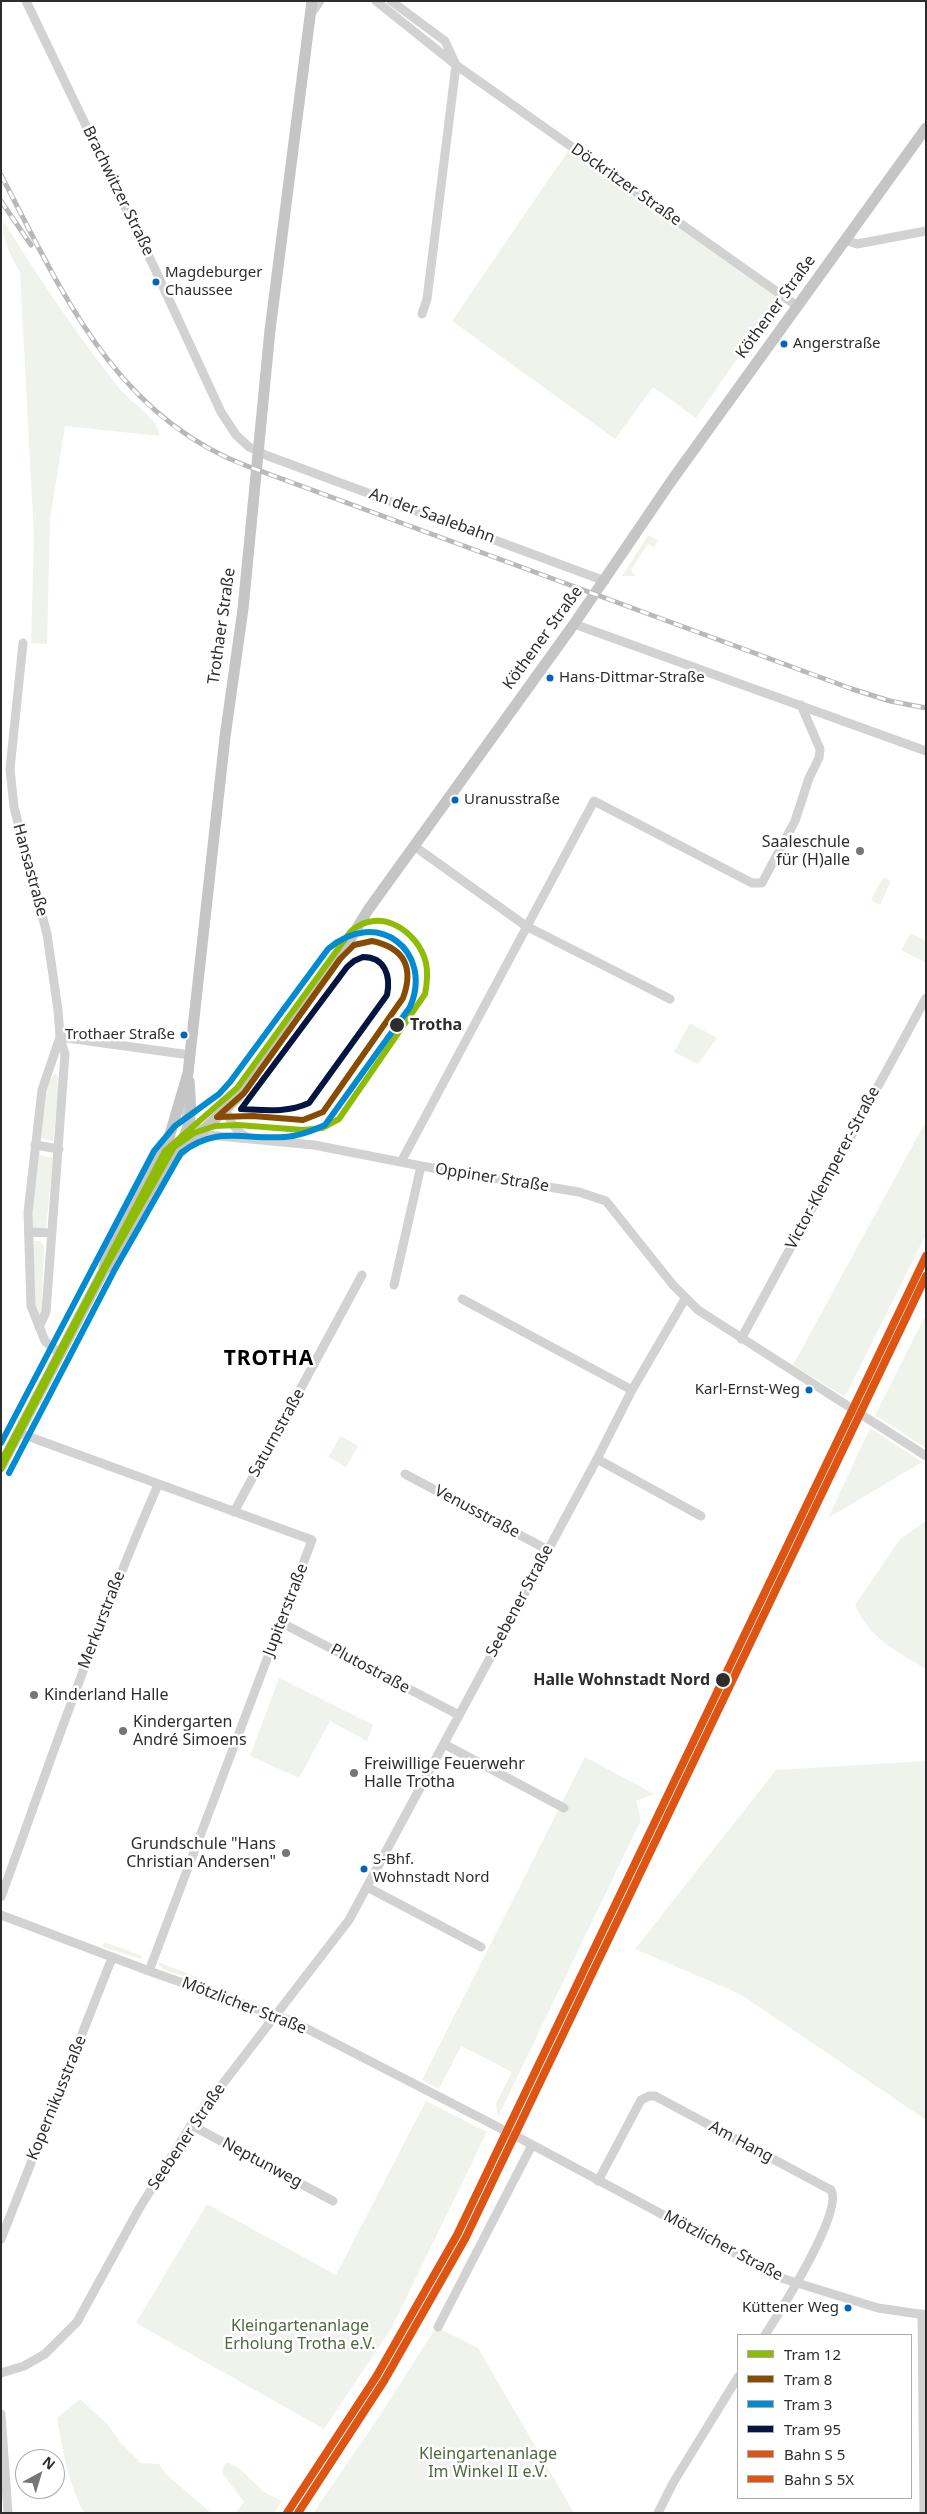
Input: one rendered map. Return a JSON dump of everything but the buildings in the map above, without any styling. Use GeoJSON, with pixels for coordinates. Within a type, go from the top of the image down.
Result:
{"type":"FeatureCollection","features":[{"type":"Feature","properties":{"kind":"main road"},"geometry":{"type":"LineString","coordinates":[[259,452],[270,330],[312,1]]}},
{"type":"Feature","properties":{"kind":"main road","name":"Köthener Straße"},"geometry":{"type":"LineString","coordinates":[[175,1157],[237,1098],[343,951],[361,919],[605,581],[668,486],[926,128]]}},
{"type":"Feature","properties":{"kind":"main road","name":"Trothaer Straße"},"geometry":{"type":"LineString","coordinates":[[104,1270],[106,1258],[168,1141],[188,1073],[259,452]]}},
{"type":"Feature","properties":{"kind":"main road","name":"Trothaer Straße"},"geometry":{"type":"LineString","coordinates":[[1,1466],[5,1452],[19,1433],[104,1270],[116,1258],[128,1240],[175,1157],[189,1122],[192,1108],[188,1073]]}},
{"type":"Feature","properties":{"kind":"street","name":"Brachwitzer Straße"},"geometry":{"type":"LineString","coordinates":[[26,1],[154,267],[221,412],[236,435],[249,447],[259,452]]}},
{"type":"Feature","properties":{"kind":"street"},"geometry":{"type":"LineString","coordinates":[[311,14],[320,1]]}},
{"type":"Feature","properties":{"kind":"street","name":"Döckritzer Straße"},"geometry":{"type":"LineString","coordinates":[[376,1],[456,65],[797,306]]}},
{"type":"Feature","properties":{"kind":"street"},"geometry":{"type":"LineString","coordinates":[[391,1],[445,41],[456,65],[427,298],[422,314]]}},
{"type":"Feature","properties":{"kind":"street"},"geometry":{"type":"LineString","coordinates":[[845,240],[857,244],[926,231]]}},
{"type":"Feature","properties":{"kind":"street","name":"An der Saalebahn"},"geometry":{"type":"LineString","coordinates":[[259,452],[605,581]]}},
{"type":"Feature","properties":{"kind":"street"},"geometry":{"type":"LineString","coordinates":[[574,624],[926,751]]}},
{"type":"Feature","properties":{"kind":"street","name":"Hansastraße"},"geometry":{"type":"LineString","coordinates":[[23,643],[10,769],[14,806],[47,934],[60,1037],[65,1054],[46,1312],[39,1327]]}},
{"type":"Feature","properties":{"kind":"street"},"geometry":{"type":"LineString","coordinates":[[401,1162],[594,801],[752,883],[762,883],[795,821],[809,778],[819,758],[820,749],[802,705]]}},
{"type":"Feature","properties":{"kind":"street"},"geometry":{"type":"LineString","coordinates":[[414,846],[526,926],[670,999]]}},
{"type":"Feature","properties":{"kind":"street","name":"Victor-Klemperer-Straße"},"geometry":{"type":"LineString","coordinates":[[741,1339],[926,998]]}},
{"type":"Feature","properties":{"kind":"street"},"geometry":{"type":"LineString","coordinates":[[60,1354],[45,1341],[31,1306],[28,1212],[42,1090],[60,1037],[190,1055]]}},
{"type":"Feature","properties":{"kind":"street"},"geometry":{"type":"LineString","coordinates":[[50,1067],[64,1069]]}},
{"type":"Feature","properties":{"kind":"street"},"geometry":{"type":"LineString","coordinates":[[181,1100],[189,1122]]}},
{"type":"Feature","properties":{"kind":"street"},"geometry":{"type":"LineString","coordinates":[[226,1110],[237,1132],[252,1139]]}},
{"type":"Feature","properties":{"kind":"street","name":"Oppiner Straße"},"geometry":{"type":"LineString","coordinates":[[189,1122],[201,1132],[217,1137],[314,1145],[421,1166],[579,1192],[606,1201],[685,1300]]}},
{"type":"Feature","properties":{"kind":"street"},"geometry":{"type":"LineString","coordinates":[[35,1145],[59,1149]]}},
{"type":"Feature","properties":{"kind":"street"},"geometry":{"type":"LineString","coordinates":[[394,1285],[421,1166]]}},
{"type":"Feature","properties":{"kind":"street"},"geometry":{"type":"LineString","coordinates":[[29,1232],[51,1233]]}},
{"type":"Feature","properties":{"kind":"street","name":"Saturnstraße"},"geometry":{"type":"LineString","coordinates":[[234,1512],[362,1275]]}},
{"type":"Feature","properties":{"kind":"street"},"geometry":{"type":"LineString","coordinates":[[462,1299],[632,1390]]}},
{"type":"Feature","properties":{"kind":"street"},"geometry":{"type":"LineString","coordinates":[[685,1300],[741,1339],[926,1456]]}},
{"type":"Feature","properties":{"kind":"street","name":"Seebener Straße"},"geometry":{"type":"LineString","coordinates":[[1,2373],[24,2366],[45,2354],[77,2322],[139,2208],[191,2126],[349,1920],[598,1459],[632,1390],[685,1300]]}},
{"type":"Feature","properties":{"kind":"street","name":"Jupiterstraße"},"geometry":{"type":"LineString","coordinates":[[19,1433],[312,1540],[149,1971]]}},
{"type":"Feature","properties":{"kind":"street"},"geometry":{"type":"LineString","coordinates":[[598,1459],[701,1516]]}},
{"type":"Feature","properties":{"kind":"street","name":"Venusstraße"},"geometry":{"type":"LineString","coordinates":[[405,1474],[548,1550]]}},
{"type":"Feature","properties":{"kind":"street","name":"Merkurstraße"},"geometry":{"type":"LineString","coordinates":[[1,1897],[92,1644],[158,1485]]}},
{"type":"Feature","properties":{"kind":"street","name":"Plutostraße"},"geometry":{"type":"LineString","coordinates":[[282,1623],[459,1715]]}},
{"type":"Feature","properties":{"kind":"street"},"geometry":{"type":"LineString","coordinates":[[444,1744],[564,1808]]}},
{"type":"Feature","properties":{"kind":"street"},"geometry":{"type":"LineString","coordinates":[[367,1887],[481,1947]]}},
{"type":"Feature","properties":{"kind":"street","name":"Mötzlicher Straße"},"geometry":{"type":"LineString","coordinates":[[2,1918],[294,2022],[532,2145],[781,2278],[878,2308],[924,2315]]}},
{"type":"Feature","properties":{"kind":"street","name":"Kopernikusstraße"},"geometry":{"type":"LineString","coordinates":[[1,2239],[112,1958]]}},
{"type":"Feature","properties":{"kind":"street","name":"Am Hang"},"geometry":{"type":"LineString","coordinates":[[598,2181],[641,2100],[648,2096],[663,2100],[831,2190],[834,2199],[833,2205],[798,2284]]}},
{"type":"Feature","properties":{"kind":"street","name":"Neptunweg"},"geometry":{"type":"LineString","coordinates":[[191,2126],[333,2201]]}},
{"type":"Feature","properties":{"kind":"street"},"geometry":{"type":"LineString","coordinates":[[438,2327],[532,2145]]}},
{"type":"Feature","properties":{"kind":"street"},"geometry":{"type":"LineString","coordinates":[[766,2334],[798,2284]]}},
{"type":"Feature","properties":{"kind":"street"},"geometry":{"type":"LineString","coordinates":[[924,2315],[924,2513]]}},
{"type":"Feature","properties":{"kind":"street"},"geometry":{"type":"LineString","coordinates":[[658,2513],[672,2483],[737,2379]]}},
{"type":"Feature","properties":{"kind":"street"},"geometry":{"type":"LineString","coordinates":[[1,2414],[8,2513]]}},
{"type":"Feature","properties":{"kind":"green space"},"geometry":{"type":"Polygon","coordinates":[[[568,151],[779,299],[696,418],[653,387],[615,439],[452,321],[568,151]]]}},
{"type":"Feature","properties":{"kind":"green space"},"geometry":{"type":"Polygon","coordinates":[[[4,222],[88,348],[124,394],[149,416],[158,429],[160,436],[65,426],[50,519],[47,644],[31,643],[34,537],[20,272],[5,241],[4,222]]]}},
{"type":"Feature","properties":{"kind":"green space"},"geometry":{"type":"Polygon","coordinates":[[[648,535],[658,540],[654,547],[648,544],[631,570],[635,576],[622,576],[648,535]]]}},
{"type":"Feature","properties":{"kind":"green space"},"geometry":{"type":"Polygon","coordinates":[[[883,877],[891,881],[880,905],[871,900],[883,877]]]}},
{"type":"Feature","properties":{"kind":"green space"},"geometry":{"type":"Polygon","coordinates":[[[911,933],[926,941],[926,963],[901,950],[911,933]]]}},
{"type":"Feature","properties":{"kind":"green space"},"geometry":{"type":"Polygon","coordinates":[[[690,1023],[717,1038],[698,1064],[674,1052],[690,1023]]]}},
{"type":"Feature","properties":{"kind":"green space"},"geometry":{"type":"Polygon","coordinates":[[[55,1073],[60,1080],[53,1141],[40,1138],[48,1083],[55,1073]]]}},
{"type":"Feature","properties":{"kind":"green space"},"geometry":{"type":"Polygon","coordinates":[[[926,1121],[926,1234],[845,1397],[793,1365],[926,1121]]]}},
{"type":"Feature","properties":{"kind":"green space"},"geometry":{"type":"Polygon","coordinates":[[[39,1155],[53,1158],[46,1228],[33,1228],[32,1209],[39,1155]]]}},
{"type":"Feature","properties":{"kind":"green space"},"geometry":{"type":"Polygon","coordinates":[[[34,1241],[40,1241],[44,1246],[42,1309],[40,1317],[35,1308],[31,1247],[34,1241]]]}},
{"type":"Feature","properties":{"kind":"green space"},"geometry":{"type":"Polygon","coordinates":[[[926,1314],[926,1448],[875,1415],[926,1314]]]}},
{"type":"Feature","properties":{"kind":"green space"},"geometry":{"type":"Polygon","coordinates":[[[870,1428],[922,1462],[828,1518],[870,1428]]]}},
{"type":"Feature","properties":{"kind":"green space"},"geometry":{"type":"Polygon","coordinates":[[[340,1436],[358,1446],[346,1467],[329,1457],[340,1436]]]}},
{"type":"Feature","properties":{"kind":"green space"},"geometry":{"type":"Polygon","coordinates":[[[926,1521],[926,1669],[884,1643],[868,1626],[855,1605],[900,1539],[926,1521]]]}},
{"type":"Feature","properties":{"kind":"green space"},"geometry":{"type":"Polygon","coordinates":[[[279,1678],[373,1725],[367,1741],[330,1721],[299,1778],[250,1756],[279,1678]]]}},
{"type":"Feature","properties":{"kind":"green space"},"geometry":{"type":"Polygon","coordinates":[[[585,1757],[654,1794],[636,1801],[641,1820],[498,2117],[496,2104],[512,2072],[461,2046],[439,2089],[422,2080],[585,1757]]]}},
{"type":"Feature","properties":{"kind":"green space"},"geometry":{"type":"Polygon","coordinates":[[[926,1761],[926,2120],[740,1994],[635,1949],[776,1770],[926,1761]]]}},
{"type":"Feature","properties":{"kind":"green space"},"geometry":{"type":"Polygon","coordinates":[[[104,1942],[142,1956],[141,1959],[102,1947],[104,1942]]]}},
{"type":"Feature","properties":{"kind":"green space"},"geometry":{"type":"Polygon","coordinates":[[[158,1962],[197,1977],[196,1981],[162,1969],[158,1962]]]}},
{"type":"Feature","properties":{"kind":"green space","name":"Kleingartenanlage Erholung Trotha e.V."},"geometry":{"type":"Polygon","coordinates":[[[426,2101],[487,2132],[391,2329],[324,2429],[136,2323],[207,2204],[336,2275],[426,2101]]]}},
{"type":"Feature","properties":{"kind":"green space","name":"Kleingartenanlage Im Winkel II e.V."},"geometry":{"type":"Polygon","coordinates":[[[436,2327],[478,2348],[574,2513],[313,2513],[381,2414],[436,2327]]]}},
{"type":"Feature","properties":{"kind":"green space"},"geometry":{"type":"Polygon","coordinates":[[[80,2399],[108,2425],[120,2442],[141,2463],[159,2464],[166,2474],[211,2513],[84,2513],[70,2478],[57,2418],[80,2399]]]}},
{"type":"Feature","properties":{"kind":"green space"},"geometry":{"type":"Polygon","coordinates":[[[227,2462],[240,2469],[264,2492],[282,2501],[274,2513],[235,2513],[244,2502],[223,2474],[223,2467],[227,2462]]]}},
{"type":"Feature","properties":{"kind":"railway"},"geometry":{"type":"LineString","coordinates":[[1,175],[47,263],[97,346],[127,383],[161,416],[201,444],[247,466],[852,689],[890,701],[926,708]]}},
{"type":"Feature","properties":{"kind":"railway"},"geometry":{"type":"LineString","coordinates":[[1,201],[31,245]]}},
{"type":"Feature","properties":{"kind":"tram line","name":"12"},"geometry":{"type":"LineString","coordinates":[[1,1462],[165,1151],[237,1088],[351,931],[362,924],[374,921],[385,922],[406,932],[422,951],[426,963],[427,979],[425,994],[339,1119],[322,1128],[303,1130],[238,1125],[215,1126],[194,1133],[174,1147],[106,1267],[1,1469]]}},
{"type":"Feature","properties":{"kind":"tram line","name":"3"},"geometry":{"type":"LineString","coordinates":[[1,1443],[154,1151],[175,1126],[219,1094],[230,1082],[328,949],[347,937],[365,932],[382,934],[397,941],[408,953],[414,969],[415,987],[410,1007],[325,1125],[306,1133],[290,1136],[219,1136],[194,1144],[181,1153],[114,1271],[9,1473]]}},
{"type":"Feature","properties":{"kind":"tram line","name":"8"},"geometry":{"type":"LineString","coordinates":[[372,941],[392,949],[404,961],[407,977],[403,998],[323,1112],[303,1120],[253,1116],[217,1117],[244,1093],[340,959],[354,945],[372,941]]}},
{"type":"Feature","properties":{"kind":"tram line","name":"95"},"geometry":{"type":"LineString","coordinates":[[363,957],[377,960],[385,969],[388,981],[387,995],[309,1103],[284,1110],[241,1109],[347,967],[363,957]]}},
{"type":"Feature","properties":{"kind":"transit line"},"geometry":{"type":"LineString","coordinates":[[287,2513],[376,2377],[457,2235],[926,1256]]}},
{"type":"Feature","properties":{"kind":"transit line"},"geometry":{"type":"LineString","coordinates":[[298,2513],[384,2381],[465,2239],[926,1276]]}},
{"type":"Feature","properties":{"kind":"place","name":"Magdeburger Chaussee"},"geometry":{"type":"Point","coordinates":[156,282]}},
{"type":"Feature","properties":{"kind":"place","name":"Angerstraße"},"geometry":{"type":"Point","coordinates":[784,344]}},
{"type":"Feature","properties":{"kind":"place","name":"Hans-Dittmar-Straße"},"geometry":{"type":"Point","coordinates":[550,678]}},
{"type":"Feature","properties":{"kind":"place","name":"Uranusstraße"},"geometry":{"type":"Point","coordinates":[455,800]}},
{"type":"Feature","properties":{"kind":"place","name":"Saaleschule für (H)alle"},"geometry":{"type":"Point","coordinates":[860,851]}},
{"type":"Feature","properties":{"kind":"place","name":"Trotha"},"geometry":{"type":"Point","coordinates":[397,1025]}},
{"type":"Feature","properties":{"kind":"place","name":"Trothaer Straße"},"geometry":{"type":"Point","coordinates":[184,1035]}},
{"type":"Feature","properties":{"kind":"place","name":"Karl-Ernst-Weg"},"geometry":{"type":"Point","coordinates":[809,1390]}},
{"type":"Feature","properties":{"kind":"place","name":"Halle Wohnstadt Nord"},"geometry":{"type":"Point","coordinates":[723,1680]}},
{"type":"Feature","properties":{"kind":"place","name":"Kinderland Halle"},"geometry":{"type":"Point","coordinates":[34,1695]}},
{"type":"Feature","properties":{"kind":"place","name":"Kindergarten André Simoens"},"geometry":{"type":"Point","coordinates":[123,1731]}},
{"type":"Feature","properties":{"kind":"place","name":"Freiwillige Feuerwehr Halle Trotha"},"geometry":{"type":"Point","coordinates":[354,1773]}},
{"type":"Feature","properties":{"kind":"place","name":"Grundschule \"Hans Christian Andersen\""},"geometry":{"type":"Point","coordinates":[286,1853]}},
{"type":"Feature","properties":{"kind":"place","name":"S-Bhf. Wohnstadt Nord"},"geometry":{"type":"Point","coordinates":[364,1869]}},
{"type":"Feature","properties":{"kind":"place","name":"Küttener Weg"},"geometry":{"type":"Point","coordinates":[848,2308]}},
{"type":"Feature","properties":{"kind":"district","name":"TROTHA"},"geometry":{"type":"Point","coordinates":[269,1359]}}]}
